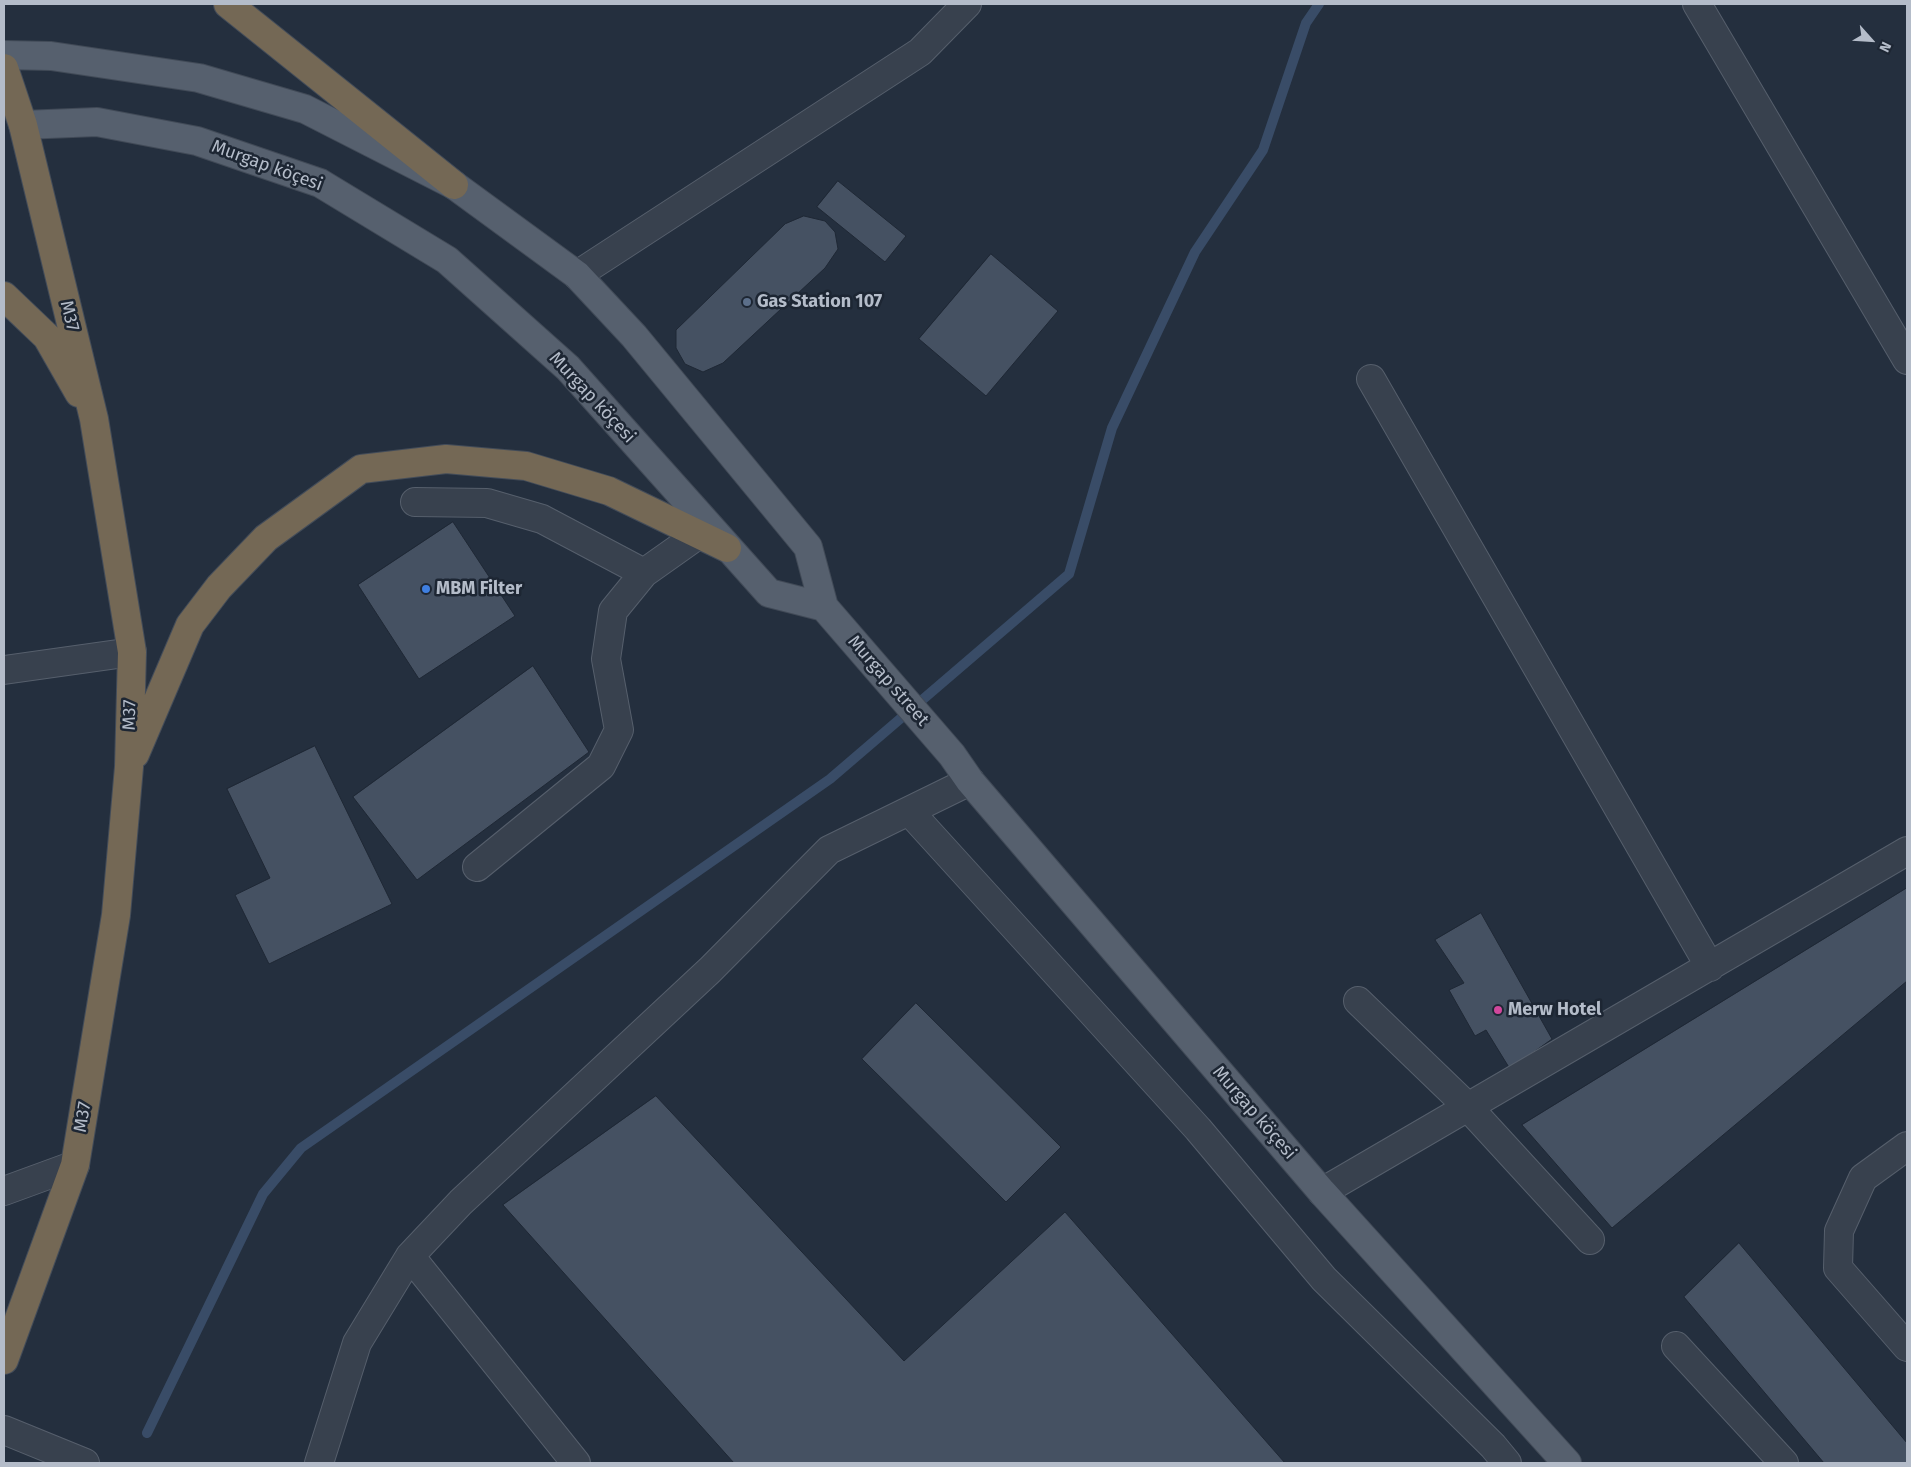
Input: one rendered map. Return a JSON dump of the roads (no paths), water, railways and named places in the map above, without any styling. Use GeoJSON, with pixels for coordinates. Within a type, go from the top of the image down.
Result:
{"type":"FeatureCollection","features":[{"type":"Feature","properties":{"kind":"highway"},"geometry":{"type":"LineString","coordinates":[[228,4],[454,185]]}},
{"type":"Feature","properties":{"kind":"highway","name":"M37"},"geometry":{"type":"LineString","coordinates":[[4,68],[13,126],[94,419],[132,652],[130,767],[116,915],[75,1165],[4,1360]]}},
{"type":"Feature","properties":{"kind":"highway"},"geometry":{"type":"LineString","coordinates":[[4,296],[46,337],[94,419]]}},
{"type":"Feature","properties":{"kind":"highway","name":"M37"},"geometry":{"type":"LineString","coordinates":[[130,767],[190,625],[219,587],[266,538],[361,469],[446,459],[526,466],[609,491],[704,530],[728,548]]}},
{"type":"Feature","properties":{"kind":"main road"},"geometry":{"type":"LineString","coordinates":[[4,55],[51,56],[208,80],[305,109],[454,185],[577,275],[634,336],[808,547],[824,607],[769,593],[728,548]]}},
{"type":"Feature","properties":{"kind":"main road","name":"Murgap köçesi"},"geometry":{"type":"LineString","coordinates":[[13,126],[97,122],[197,141],[320,183],[447,260],[568,368],[704,530]]}},
{"type":"Feature","properties":{"kind":"main road","name":"Murgap street"},"geometry":{"type":"LineString","coordinates":[[824,607],[952,755]]}},
{"type":"Feature","properties":{"kind":"main road","name":"Murgap köçesi"},"geometry":{"type":"LineString","coordinates":[[952,755],[970,781],[1322,1192],[1567,1463]]}},
{"type":"Feature","properties":{"kind":"street"},"geometry":{"type":"LineString","coordinates":[[577,275],[920,52],[967,4]]}},
{"type":"Feature","properties":{"kind":"street"},"geometry":{"type":"LineString","coordinates":[[1698,4],[1907,360]]}},
{"type":"Feature","properties":{"kind":"street"},"geometry":{"type":"LineString","coordinates":[[1371,379],[1710,966]]}},
{"type":"Feature","properties":{"kind":"street"},"geometry":{"type":"LineString","coordinates":[[415,502],[487,504],[542,519],[644,573]]}},
{"type":"Feature","properties":{"kind":"street"},"geometry":{"type":"LineString","coordinates":[[477,867],[601,766],[619,730],[606,659],[613,611],[644,573],[704,530]]}},
{"type":"Feature","properties":{"kind":"street"},"geometry":{"type":"LineString","coordinates":[[4,670],[132,652]]}},
{"type":"Feature","properties":{"kind":"street"},"geometry":{"type":"LineString","coordinates":[[319,1463],[357,1343],[410,1256],[461,1202],[710,970],[830,850],[970,781]]}},
{"type":"Feature","properties":{"kind":"street"},"geometry":{"type":"LineString","coordinates":[[909,811],[1198,1129],[1324,1279],[1493,1446],[1507,1463]]}},
{"type":"Feature","properties":{"kind":"street"},"geometry":{"type":"LineString","coordinates":[[1322,1192],[1907,851]]}},
{"type":"Feature","properties":{"kind":"street"},"geometry":{"type":"LineString","coordinates":[[1358,1001],[1468,1107],[1590,1240]]}},
{"type":"Feature","properties":{"kind":"street"},"geometry":{"type":"LineString","coordinates":[[1907,1146],[1862,1178],[1838,1231],[1838,1268],[1907,1347]]}},
{"type":"Feature","properties":{"kind":"street"},"geometry":{"type":"LineString","coordinates":[[4,1191],[75,1165]]}},
{"type":"Feature","properties":{"kind":"street"},"geometry":{"type":"LineString","coordinates":[[410,1256],[576,1463]]}},
{"type":"Feature","properties":{"kind":"street"},"geometry":{"type":"LineString","coordinates":[[1676,1346],[1784,1463]]}},
{"type":"Feature","properties":{"kind":"street"},"geometry":{"type":"LineString","coordinates":[[4,1430],[85,1463]]}},
{"type":"Feature","properties":{"kind":"waterway"},"geometry":{"type":"LineString","coordinates":[[147,1433],[263,1194],[301,1148],[830,779],[1069,574],[1112,428],[1195,252],[1263,150],[1306,23],[1319,4]]}},
{"type":"Feature","properties":{"kind":"place","name":"Gas Station 107"},"geometry":{"type":"Point","coordinates":[747,302]}},
{"type":"Feature","properties":{"kind":"place","name":"MBM Filter"},"geometry":{"type":"Point","coordinates":[426,589]}},
{"type":"Feature","properties":{"kind":"place","name":"Merw Hotel"},"geometry":{"type":"Point","coordinates":[1498,1010]}}]}
